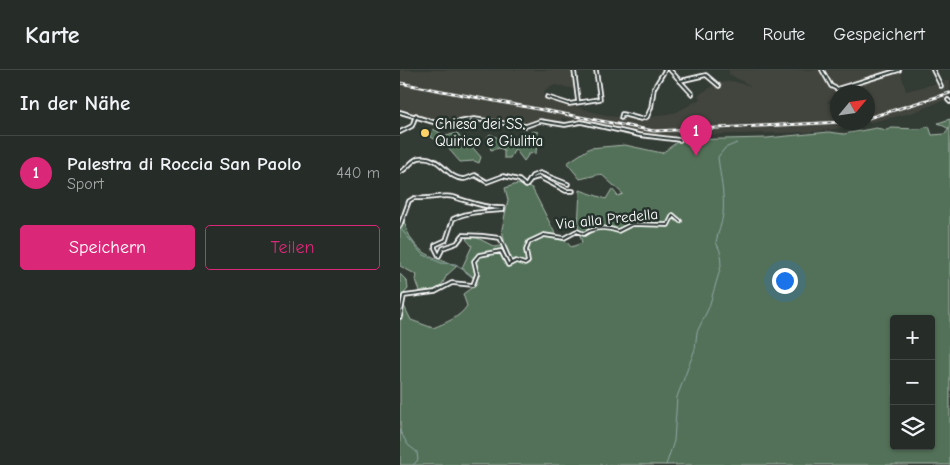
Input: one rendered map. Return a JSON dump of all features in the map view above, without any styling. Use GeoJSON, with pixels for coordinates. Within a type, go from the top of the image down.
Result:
{"type":"FeatureCollection","features":[{"type":"Feature","properties":{"kind":"street"},"geometry":{"type":"LineString","coordinates":[[574,70],[578,101]]}},
{"type":"Feature","properties":{"kind":"street"},"geometry":{"type":"LineString","coordinates":[[547,97],[569,104],[578,101],[600,99],[596,70]]}},
{"type":"Feature","properties":{"kind":"street"},"geometry":{"type":"LineString","coordinates":[[621,118],[622,114],[641,119],[647,117],[651,108],[654,88],[665,70]]}},
{"type":"Feature","properties":{"kind":"street"},"geometry":{"type":"LineString","coordinates":[[670,70],[692,94]]}},
{"type":"Feature","properties":{"kind":"street"},"geometry":{"type":"LineString","coordinates":[[822,70],[831,86],[837,89],[899,70]]}},
{"type":"Feature","properties":{"kind":"street"},"geometry":{"type":"LineString","coordinates":[[933,70],[941,86]]}},
{"type":"Feature","properties":{"kind":"street"},"geometry":{"type":"LineString","coordinates":[[680,81],[706,75],[719,86]]}},
{"type":"Feature","properties":{"kind":"street"},"geometry":{"type":"LineString","coordinates":[[400,112],[443,124],[474,119],[526,126],[540,121],[565,125],[581,122],[647,134],[654,138],[680,140]]}},
{"type":"Feature","properties":{"kind":"street"},"geometry":{"type":"LineString","coordinates":[[400,132],[412,126],[416,115]]}},
{"type":"Feature","properties":{"kind":"street"},"geometry":{"type":"LineString","coordinates":[[400,172],[416,159],[428,158],[439,162],[453,176],[462,179],[475,175],[487,182],[503,176],[519,180],[523,185],[527,185]]}},
{"type":"Feature","properties":{"kind":"street"},"geometry":{"type":"LineString","coordinates":[[527,185],[532,176],[540,172],[568,184]]}},
{"type":"Feature","properties":{"kind":"street"},"geometry":{"type":"LineString","coordinates":[[527,185],[532,179],[539,177],[566,191],[573,191]]}},
{"type":"Feature","properties":{"kind":"street"},"geometry":{"type":"LineString","coordinates":[[400,226],[409,201],[414,198],[423,200],[452,196],[494,208],[503,208],[503,210],[493,212],[466,214],[453,219],[446,240],[435,248],[439,256],[443,248],[457,243],[463,235],[478,237],[487,235],[500,238],[511,263]]}},
{"type":"Feature","properties":{"kind":"street","name":"Via alla Predella"},"geometry":{"type":"LineString","coordinates":[[511,263],[516,261],[527,263],[526,250],[529,242],[541,235],[563,238],[576,231],[584,234],[590,230],[608,228],[618,231],[632,224],[667,225],[673,215],[680,221]]}},
{"type":"Feature","properties":{"kind":"street"},"geometry":{"type":"LineString","coordinates":[[400,317],[404,296],[435,292],[452,283],[463,282],[473,285],[477,274],[474,261],[478,256],[501,251],[508,264],[511,263]]}},
{"type":"Feature","properties":{"kind":"shaded area"},"geometry":{"type":"Polygon","coordinates":[[[400,70],[573,70],[575,89],[555,85],[545,90],[543,97],[607,116],[642,119],[677,112],[700,99],[698,95],[719,83],[732,81],[751,86],[729,74],[729,70],[900,70],[906,91],[950,80],[950,98],[911,113],[875,121],[875,85],[830,85],[830,100],[827,102],[830,103],[830,129],[810,132],[665,136],[634,133],[562,118],[561,121],[553,119],[551,123],[540,121],[526,126],[477,118],[452,124],[441,124],[416,114],[400,111],[400,70]]]}},
{"type":"Feature","properties":{"kind":"green space"},"geometry":{"type":"Polygon","coordinates":[[[950,119],[950,465],[400,465],[400,298],[411,320],[433,328],[452,320],[460,314],[467,306],[463,294],[474,286],[477,280],[462,268],[472,246],[466,239],[472,235],[495,247],[505,245],[502,229],[508,200],[505,188],[517,184],[532,188],[558,239],[566,241],[571,247],[582,243],[578,227],[580,190],[606,199],[612,189],[618,196],[623,194],[601,174],[580,179],[567,163],[590,148],[625,145],[662,153],[680,140],[767,138],[829,132],[844,134],[875,130],[876,128],[887,130],[891,128],[920,129],[929,126],[932,135],[945,134],[949,129],[938,123],[950,119]]]}},
{"type":"Feature","properties":{"kind":"green space"},"geometry":{"type":"Polygon","coordinates":[[[433,129],[446,136],[457,133],[467,147],[474,149],[481,157],[479,163],[474,161],[460,162],[447,147],[431,137],[433,129]]]}},
{"type":"Feature","properties":{"kind":"green space"},"geometry":{"type":"Polygon","coordinates":[[[532,131],[538,132],[536,153],[529,154],[524,161],[515,149],[510,158],[504,158],[504,150],[499,148],[491,150],[487,137],[490,134],[508,143],[524,147],[532,131]]]}},
{"type":"Feature","properties":{"kind":"green space"},"geometry":{"type":"Polygon","coordinates":[[[400,219],[404,221],[412,240],[423,252],[457,266],[447,275],[439,290],[420,291],[416,280],[417,275],[400,266],[400,219]]]}},
{"type":"Feature","properties":{"kind":"green space"},"geometry":{"type":"Polygon","coordinates":[[[400,274],[407,281],[408,289],[400,298],[400,274]]]}},
{"type":"Feature","properties":{"kind":"waterway"},"geometry":{"type":"LineString","coordinates":[[666,465],[674,441],[677,397],[695,349],[697,332],[709,307],[721,266],[720,251],[716,242],[723,214],[723,193],[718,157],[725,148],[737,143]]}},
{"type":"Feature","properties":{"kind":"waterway"},"geometry":{"type":"LineString","coordinates":[[400,228],[422,254],[441,263],[456,264],[478,282]]}},
{"type":"Feature","properties":{"kind":"waterway"},"geometry":{"type":"LineString","coordinates":[[400,431],[408,445],[417,452],[418,460],[413,465]]}},
{"type":"Feature","properties":{"kind":"tunnel"},"geometry":{"type":"LineString","coordinates":[[941,86],[948,99]]}},
{"type":"Feature","properties":{"kind":"tunnel"},"geometry":{"type":"LineString","coordinates":[[619,128],[621,118]]}},
{"type":"Feature","properties":{"kind":"railway"},"geometry":{"type":"LineString","coordinates":[[400,83],[654,131],[830,123]]}},
{"type":"Feature","properties":{"kind":"railway"},"geometry":{"type":"LineString","coordinates":[[875,116],[950,93]]}},
{"type":"Feature","properties":{"kind":"place","name":"Chiesa dei SS. Quirico e Giulitta"},"geometry":{"type":"Point","coordinates":[425,133]}},
{"type":"Feature","properties":{"kind":"place","name":"Palestra di Roccia San Paolo"},"geometry":{"type":"Point","coordinates":[696,156]}}]}
